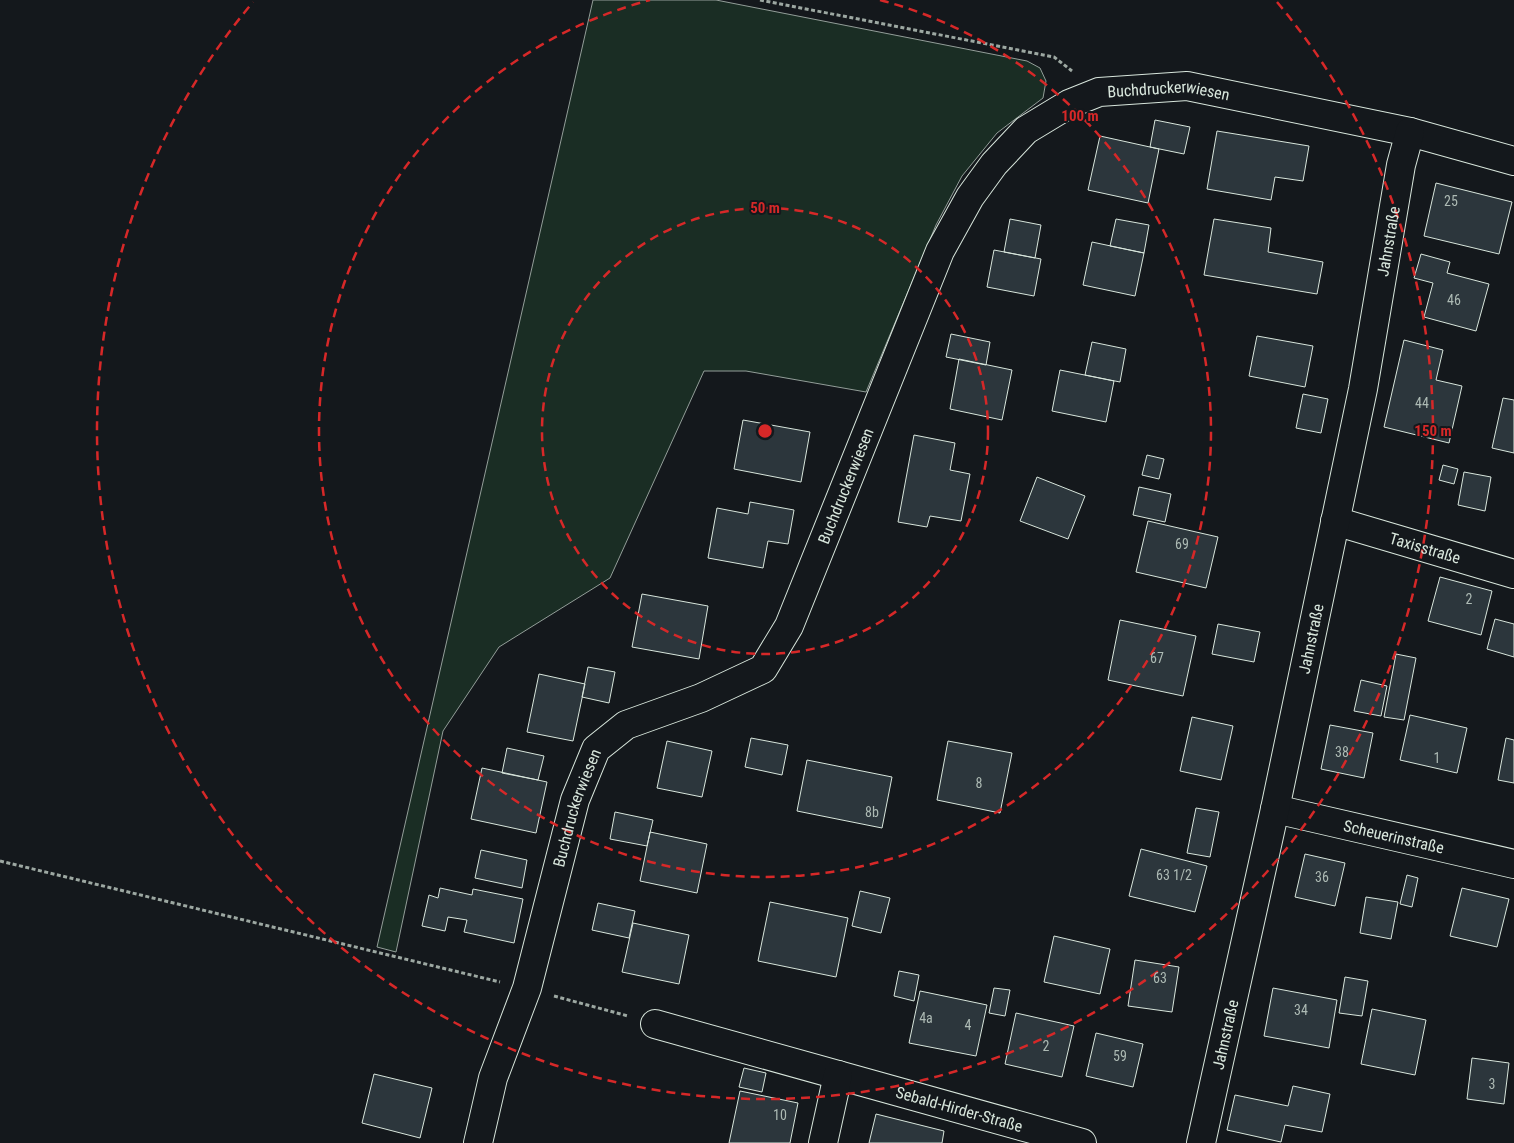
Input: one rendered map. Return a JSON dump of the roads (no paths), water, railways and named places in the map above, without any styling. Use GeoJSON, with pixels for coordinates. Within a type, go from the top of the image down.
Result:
{"type":"FeatureCollection","features":[{"type":"Feature","properties":{"kind":"street","name":"Buchdruckerwiesen"},"geometry":{"type":"LineString","coordinates":[[478,1143],[493,1078],[527,988],[574,800],[596,749],[626,725],[701,698],[763,669],[789,626],[940,251],[970,197],[994,164],[1026,130],[1069,104],[1100,92],[1187,86],[1410,132],[1514,162]]}},
{"type":"Feature","properties":{"kind":"street","name":"Jahnstraße"},"geometry":{"type":"LineString","coordinates":[[1201,1143],[1335,521],[1362,389],[1401,165],[1410,132]]}},
{"type":"Feature","properties":{"kind":"street","name":"Taxisstraße"},"geometry":{"type":"LineString","coordinates":[[1335,521],[1514,574]]}},
{"type":"Feature","properties":{"kind":"street","name":"Scheuerinstraße"},"geometry":{"type":"LineString","coordinates":[[1274,809],[1514,864]]}},
{"type":"Feature","properties":{"kind":"street","name":"Sebald-Hirder-Straße"},"geometry":{"type":"LineString","coordinates":[[655,1024],[1082,1143]]}},
{"type":"Feature","properties":{"kind":"street"},"geometry":{"type":"LineString","coordinates":[[823,1143],[838,1075]]}}]}
